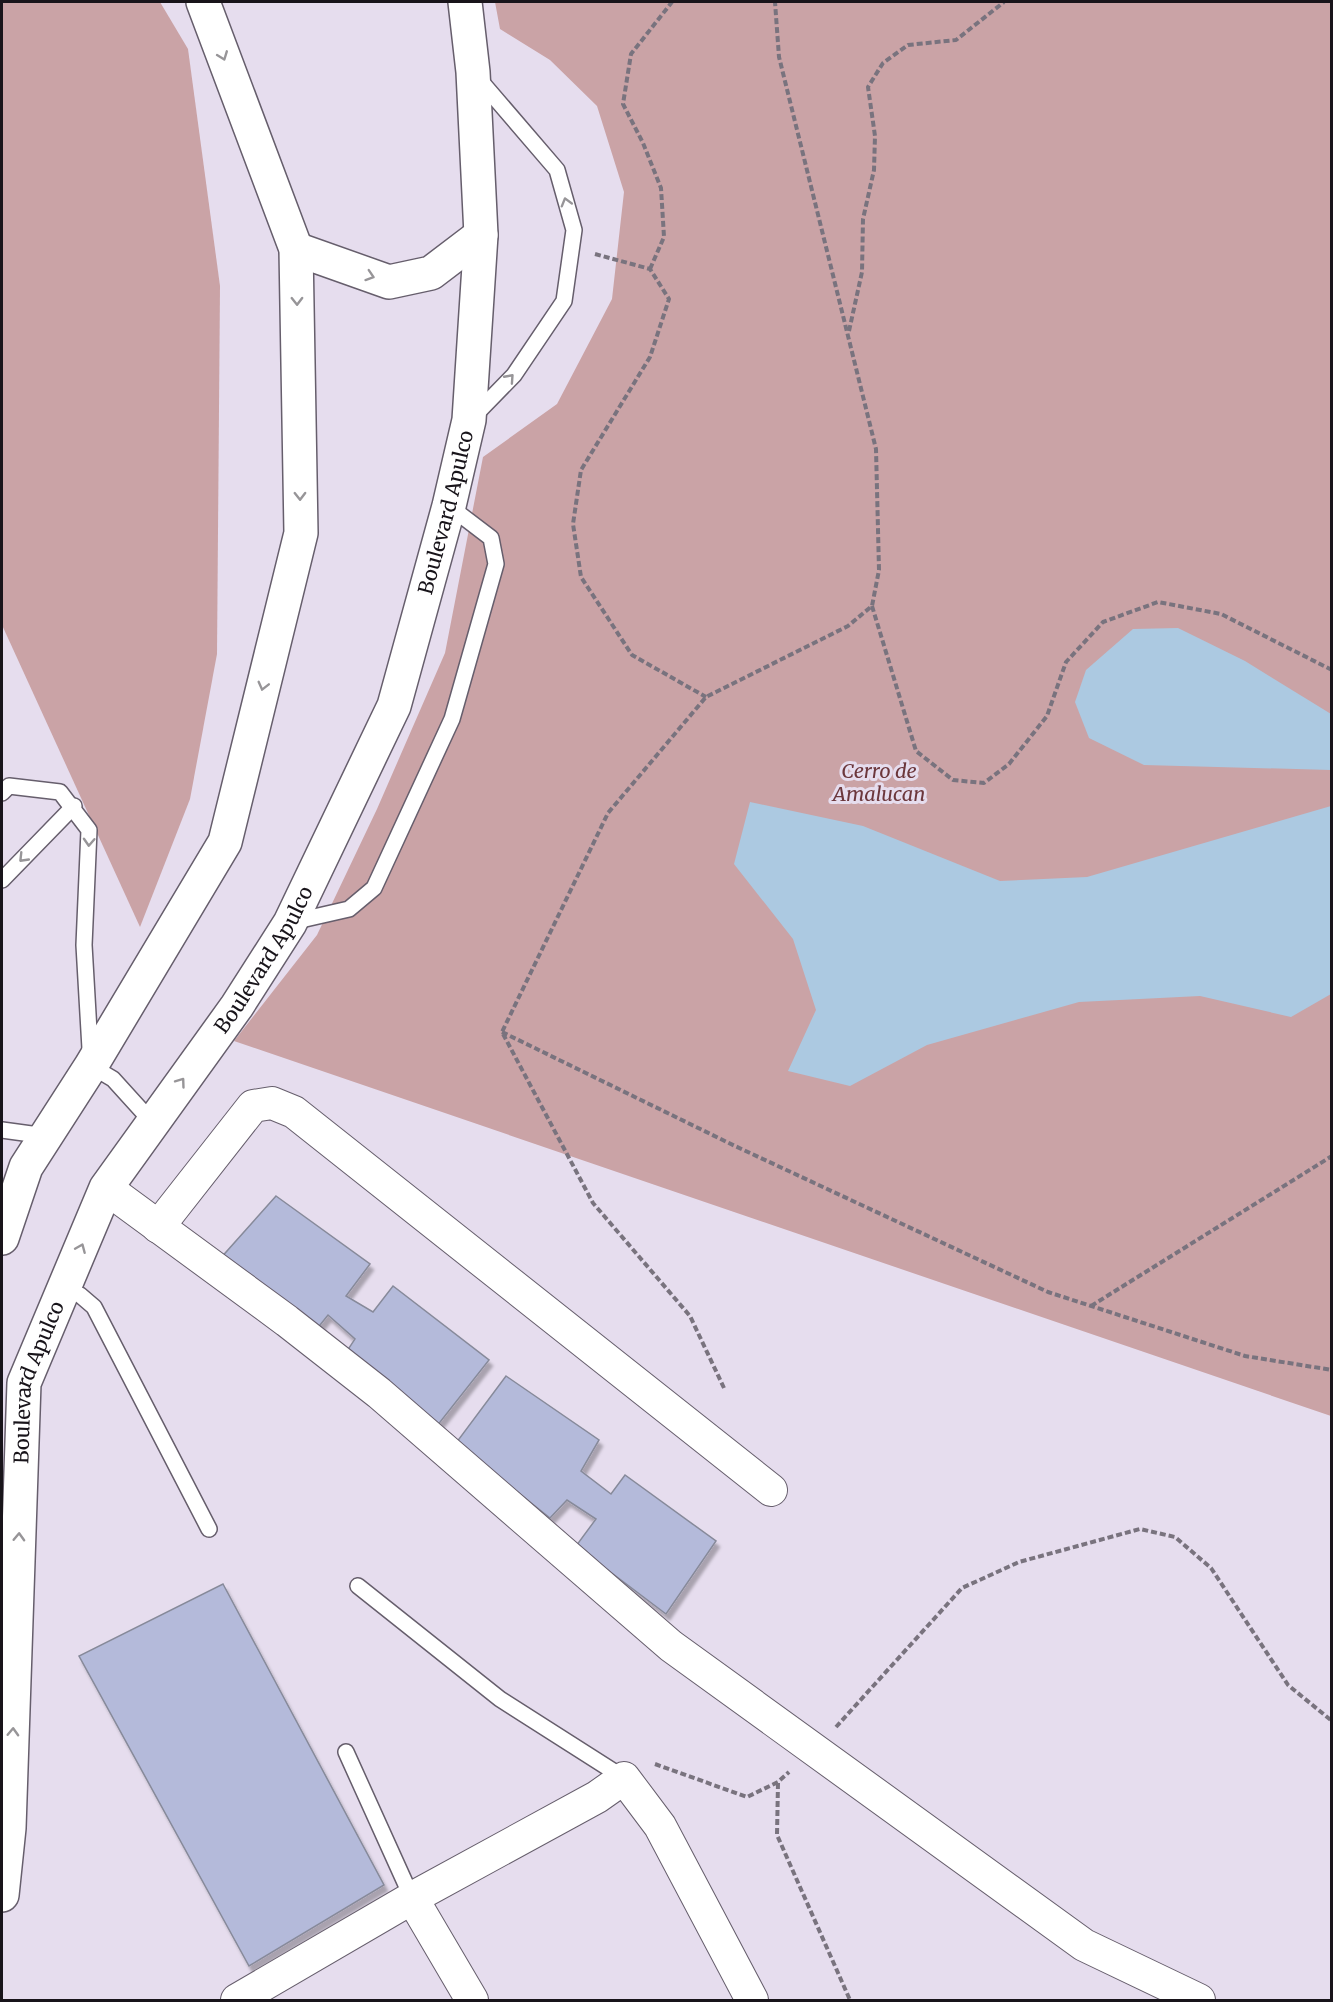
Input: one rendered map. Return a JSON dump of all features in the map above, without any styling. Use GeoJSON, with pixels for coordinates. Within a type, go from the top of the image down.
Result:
{"type":"FeatureCollection","features":[{"type":"Feature","properties":{"kind":"street"},"geometry":{"type":"LineString","coordinates":[[2,1239],[26,1167],[91,1066],[225,842],[301,533],[296,249],[203,2]]}},
{"type":"Feature","properties":{"kind":"street","name":"Boulevard Apulco"},"geometry":{"type":"LineString","coordinates":[[2,1894],[9,1828],[24,1383],[106,1188],[237,1006],[290,923],[394,706],[449,506],[469,420],[481,235],[473,72],[465,2]]}},
{"type":"Feature","properties":{"kind":"street"},"geometry":{"type":"LineString","coordinates":[[296,249],[389,282],[431,273],[481,235]]}},
{"type":"Feature","properties":{"kind":"street"},"geometry":{"type":"LineString","coordinates":[[158,1227],[253,1106],[272,1103],[294,1112],[771,1491]]}},
{"type":"Feature","properties":{"kind":"street"},"geometry":{"type":"LineString","coordinates":[[106,1188],[287,1321],[379,1393],[671,1646],[1084,1945],[1199,2001]]}},
{"type":"Feature","properties":{"kind":"street"},"geometry":{"type":"LineString","coordinates":[[237,2001],[412,1898],[597,1797],[624,1778],[660,1826],[752,2001]]}},
{"type":"Feature","properties":{"kind":"street"},"geometry":{"type":"LineString","coordinates":[[412,1898],[472,2001]]}},
{"type":"Feature","properties":{"kind":"lane"},"geometry":{"type":"LineString","coordinates":[[469,420],[514,375],[564,301],[574,230],[557,170],[473,72]]}},
{"type":"Feature","properties":{"kind":"lane"},"geometry":{"type":"LineString","coordinates":[[290,923],[349,909],[374,888],[452,718],[495,564],[491,538],[449,506]]}},
{"type":"Feature","properties":{"kind":"lane"},"geometry":{"type":"LineString","coordinates":[[2,793],[9,786],[60,792],[74,807],[89,830],[84,945],[91,1066],[113,1079],[152,1122]]}},
{"type":"Feature","properties":{"kind":"lane"},"geometry":{"type":"LineString","coordinates":[[2,880],[74,807]]}},
{"type":"Feature","properties":{"kind":"lane"},"geometry":{"type":"LineString","coordinates":[[2,1130],[46,1136]]}},
{"type":"Feature","properties":{"kind":"lane"},"geometry":{"type":"LineString","coordinates":[[63,1289],[80,1295],[94,1307],[209,1529]]}},
{"type":"Feature","properties":{"kind":"lane"},"geometry":{"type":"LineString","coordinates":[[358,1586],[500,1700],[624,1778]]}},
{"type":"Feature","properties":{"kind":"lane"},"geometry":{"type":"LineString","coordinates":[[346,1752],[412,1898]]}},
{"type":"Feature","properties":{"kind":"path"},"geometry":{"type":"LineString","coordinates":[[650,269],[664,237],[661,188],[643,143],[623,104],[631,54],[672,2]]}},
{"type":"Feature","properties":{"kind":"path"},"geometry":{"type":"LineString","coordinates":[[775,2],[779,57],[876,449],[879,570],[872,606],[916,752],[953,780],[984,783],[1009,764],[1047,716],[1066,662],[1103,622],[1158,602],[1221,614],[1332,670]]}},
{"type":"Feature","properties":{"kind":"path"},"geometry":{"type":"LineString","coordinates":[[848,334],[862,272],[863,219],[874,170],[875,136],[868,87],[883,63],[908,45],[956,40],[1004,2]]}},
{"type":"Feature","properties":{"kind":"path"},"geometry":{"type":"LineString","coordinates":[[572,248],[650,269],[669,298],[650,357],[581,470],[573,524],[581,577],[632,655],[706,697]]}},
{"type":"Feature","properties":{"kind":"path"},"geometry":{"type":"LineString","coordinates":[[502,1032],[608,813],[706,697],[848,626],[872,606]]}},
{"type":"Feature","properties":{"kind":"path"},"geometry":{"type":"LineString","coordinates":[[502,1032],[735,1146],[1048,1292],[1245,1356],[1332,1370]]}},
{"type":"Feature","properties":{"kind":"path"},"geometry":{"type":"LineString","coordinates":[[502,1032],[593,1203],[690,1316],[724,1388]]}},
{"type":"Feature","properties":{"kind":"path"},"geometry":{"type":"LineString","coordinates":[[1091,1306],[1332,1156]]}},
{"type":"Feature","properties":{"kind":"path"},"geometry":{"type":"LineString","coordinates":[[813,1751],[962,1588],[1020,1562],[1140,1529],[1175,1537],[1211,1568],[1288,1685],[1332,1721]]}},
{"type":"Feature","properties":{"kind":"path"},"geometry":{"type":"LineString","coordinates":[[624,1778],[656,1763],[747,1797],[778,1782],[777,1835],[850,2001]]}},
{"type":"Feature","properties":{"kind":"green space"},"geometry":{"type":"Polygon","coordinates":[[[2,2],[160,2],[188,49],[220,286],[217,654],[190,799],[140,927],[2,625],[2,2]]]}},
{"type":"Feature","properties":{"kind":"green space","name":"Cerro de Amalucan"},"geometry":{"type":"Polygon","coordinates":[[[495,2],[1331,2],[1331,1416],[234,1041],[317,935],[377,809],[445,653],[483,457],[557,404],[612,299],[624,192],[597,106],[550,60],[500,29],[495,2]]]}},
{"type":"Feature","properties":{"kind":"water"},"geometry":{"type":"Polygon","coordinates":[[[1178,628],[1245,661],[1331,714],[1331,770],[1144,765],[1089,738],[1075,702],[1086,670],[1133,629],[1178,628]]]}},
{"type":"Feature","properties":{"kind":"water"},"geometry":{"type":"Polygon","coordinates":[[[750,802],[863,826],[1000,881],[1087,877],[1331,806],[1331,994],[1291,1017],[1200,996],[1079,1002],[927,1045],[850,1086],[788,1071],[816,1010],[793,939],[734,864],[750,802]]]}},
{"type":"Feature","properties":{"kind":"building"},"geometry":{"type":"Polygon","coordinates":[[[276,1196],[370,1264],[346,1296],[373,1312],[393,1286],[489,1360],[433,1431],[345,1354],[355,1339],[328,1315],[316,1330],[219,1260],[276,1196]]]}},
{"type":"Feature","properties":{"kind":"building"},"geometry":{"type":"Polygon","coordinates":[[[506,1376],[599,1440],[581,1471],[611,1494],[625,1475],[716,1541],[666,1614],[576,1546],[596,1519],[567,1500],[550,1518],[456,1443],[506,1376]]]}},
{"type":"Feature","properties":{"kind":"building"},"geometry":{"type":"Polygon","coordinates":[[[223,1584],[384,1885],[249,1966],[79,1656],[223,1584]]]}}]}
